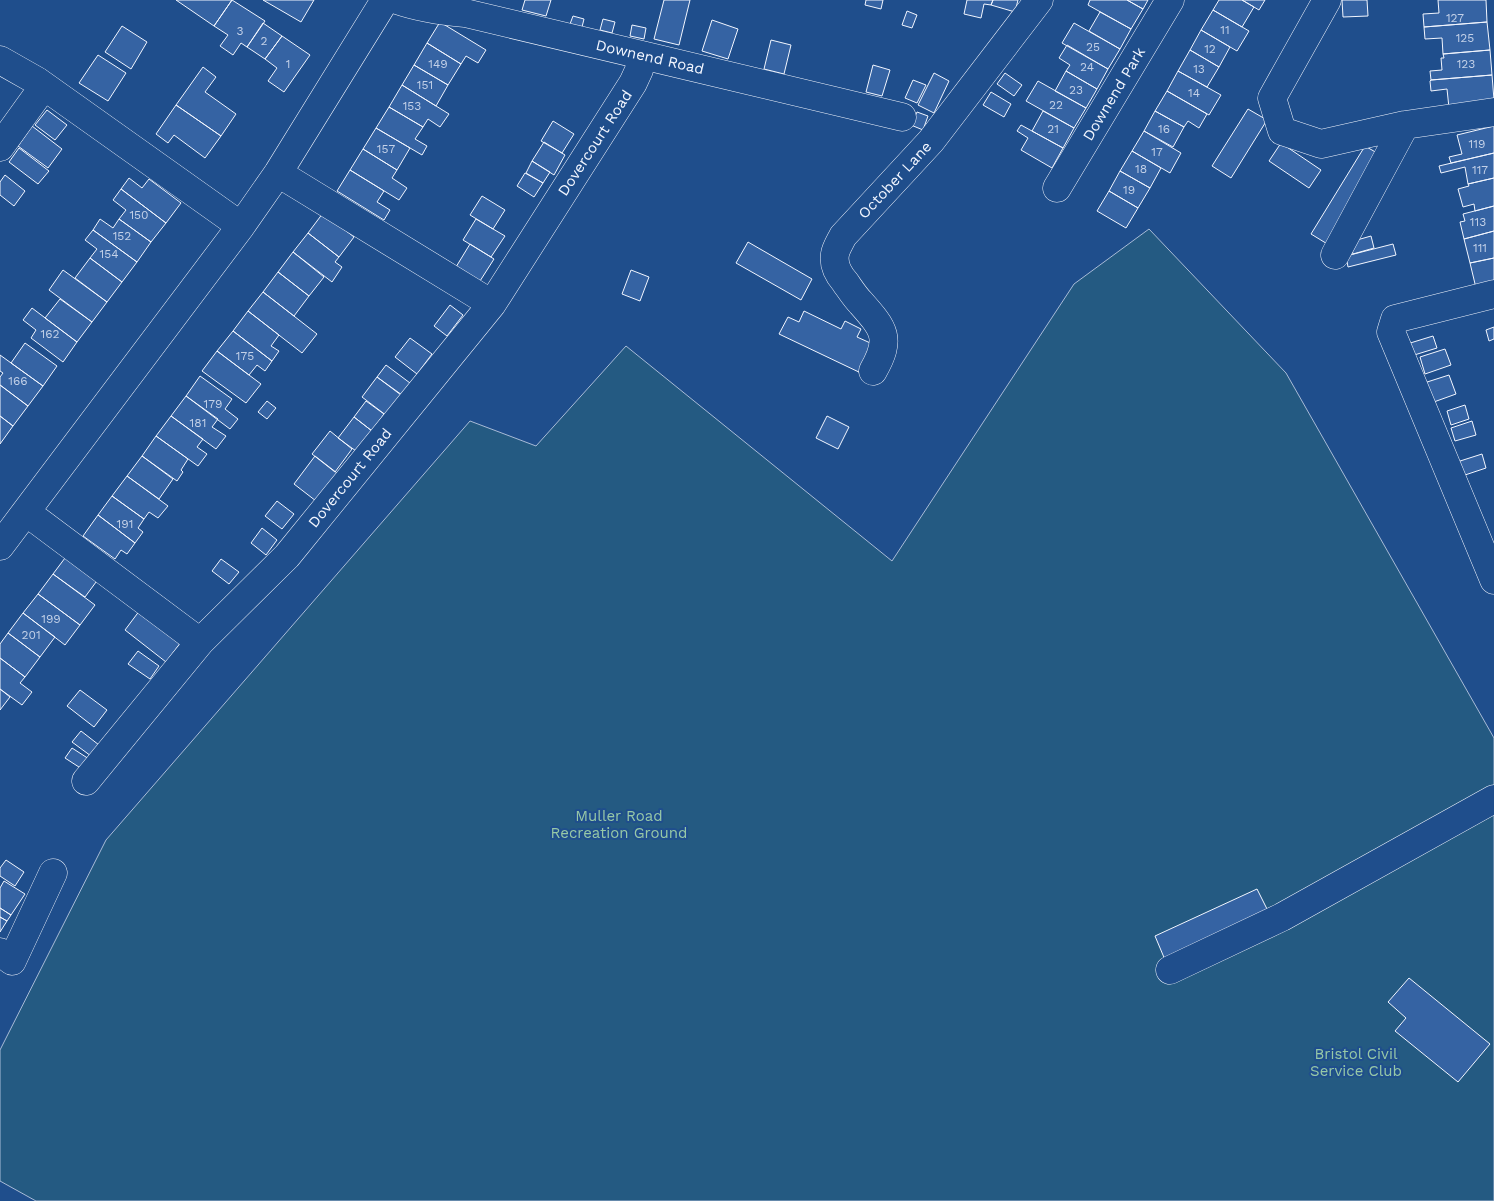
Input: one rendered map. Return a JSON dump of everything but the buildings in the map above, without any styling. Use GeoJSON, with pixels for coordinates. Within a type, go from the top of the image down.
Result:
{"type":"FeatureCollection","features":[{"type":"Feature","properties":{"kind":"street"},"geometry":{"type":"LineString","coordinates":[[0,546],[241,226],[278,173],[385,0]]}},
{"type":"Feature","properties":{"kind":"street","name":"Downend Road"},"geometry":{"type":"LineString","coordinates":[[397,0],[416,6],[465,14],[902,117]]}},
{"type":"Feature","properties":{"kind":"street","name":"October Lane"},"geometry":{"type":"LineString","coordinates":[[873,371],[883,349],[881,328],[836,269],[835,253],[839,244],[843,236],[932,141],[1040,0]]}},
{"type":"Feature","properties":{"kind":"street","name":"Downend Park"},"geometry":{"type":"LineString","coordinates":[[1057,188],[1170,0]]}},
{"type":"Feature","properties":{"kind":"street"},"geometry":{"type":"LineString","coordinates":[[1327,0],[1272,98],[1282,131],[1321,144],[1405,124],[1494,112]]}},
{"type":"Feature","properties":{"kind":"street","name":"Dovercourt Road"},"geometry":{"type":"LineString","coordinates":[[86,781],[200,642],[287,556],[492,304],[633,83],[639,70],[641,55]]}},
{"type":"Feature","properties":{"kind":"street"},"geometry":{"type":"LineString","coordinates":[[0,60],[44,86],[241,226]]}},
{"type":"Feature","properties":{"kind":"street"},"geometry":{"type":"LineString","coordinates":[[0,147],[44,86]]}},
{"type":"Feature","properties":{"kind":"street"},"geometry":{"type":"LineString","coordinates":[[1335,255],[1405,124]]}},
{"type":"Feature","properties":{"kind":"street"},"geometry":{"type":"LineString","coordinates":[[278,173],[492,304]]}},
{"type":"Feature","properties":{"kind":"street"},"geometry":{"type":"LineString","coordinates":[[1494,294],[1395,319],[1391,332],[1494,580]]}},
{"type":"Feature","properties":{"kind":"street"},"geometry":{"type":"LineString","coordinates":[[26,512],[200,642]]}},
{"type":"Feature","properties":{"kind":"street"},"geometry":{"type":"LineString","coordinates":[[1170,970],[1282,917],[1494,799]]}},
{"type":"Feature","properties":{"kind":"street"},"geometry":{"type":"LineString","coordinates":[[0,952],[12,960],[53,873]]}},
{"type":"Feature","properties":{"kind":"green space","name":"Muller Road Recreation Ground"},"geometry":{"type":"Polygon","coordinates":[[[1149,229],[1286,373],[1494,738],[1494,1201],[36,1201],[0,1181],[0,1050],[106,840],[470,421],[536,446],[626,346],[892,561],[1074,284],[1149,229]]]}},
{"type":"Feature","properties":{"kind":"park label","name":"Bristol Civil Service Club"},"geometry":{"type":"Point","coordinates":[1356,1062]}}]}
